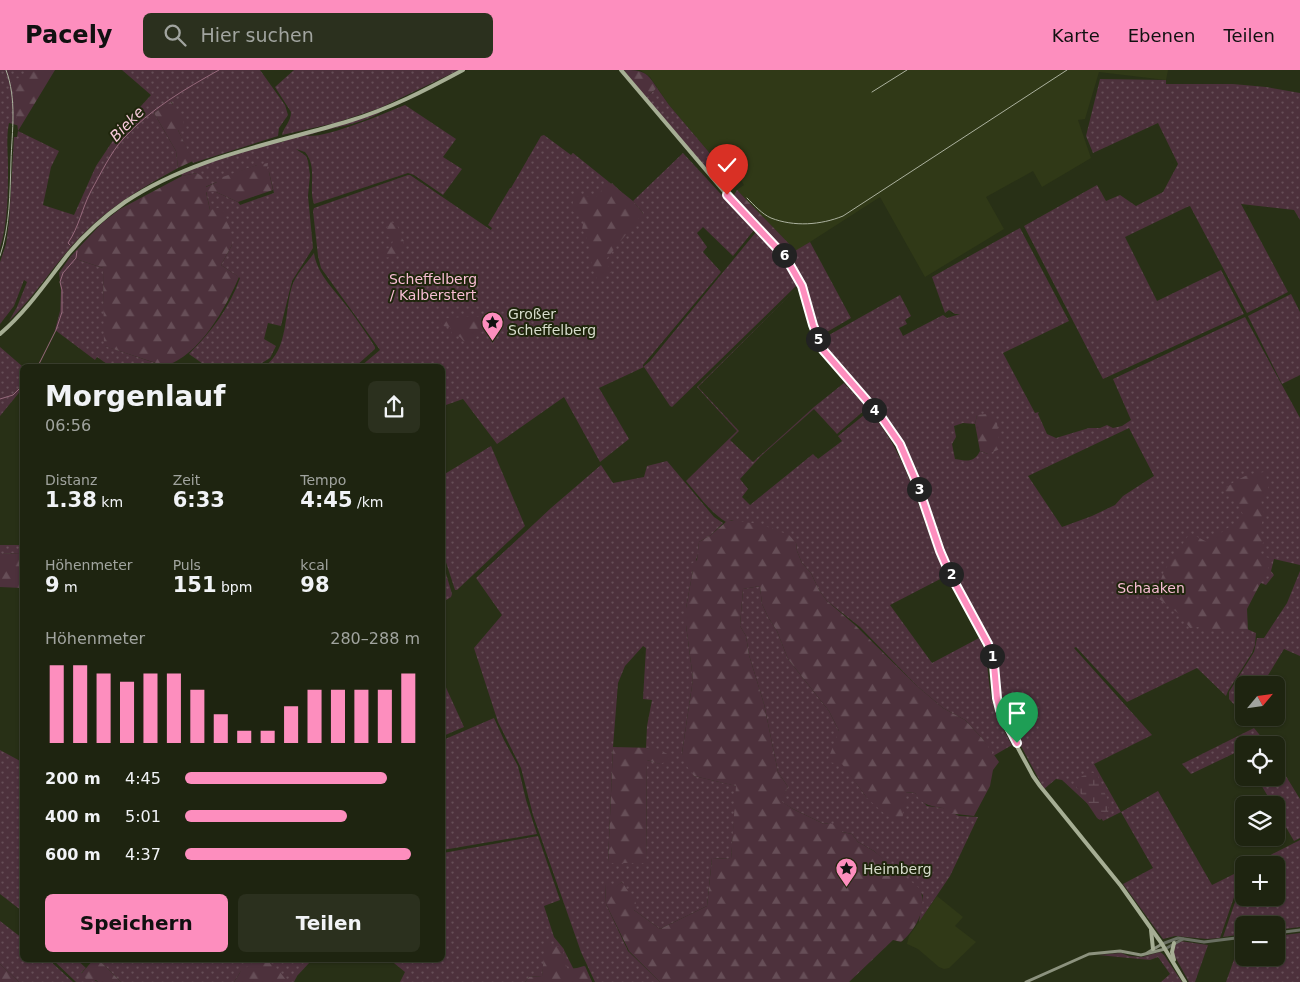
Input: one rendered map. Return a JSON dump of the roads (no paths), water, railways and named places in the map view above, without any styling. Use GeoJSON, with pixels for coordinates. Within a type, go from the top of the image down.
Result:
{"type":"FeatureCollection","features":[{"type":"Feature","properties":{"kind":"main road"},"geometry":{"type":"LineString","coordinates":[[0,334],[22,312],[85,236],[125,202],[158,183],[185,170],[223,156],[371,114],[407,99],[463,70]]}},
{"type":"Feature","properties":{"kind":"main road"},"geometry":{"type":"LineString","coordinates":[[621,70],[727,195],[779,249],[792,266],[805,292],[813,325],[823,350],[882,418],[900,444],[918,486],[940,551],[950,574],[988,644],[1000,710],[1033,776],[1121,886],[1151,928],[1185,982]]}},
{"type":"Feature","properties":{"kind":"main road"},"geometry":{"type":"LineString","coordinates":[[1151,928],[1153,949]]}},
{"type":"Feature","properties":{"kind":"main road"},"geometry":{"type":"LineString","coordinates":[[1174,943],[1172,954],[1175,965]]}},
{"type":"Feature","properties":{"kind":"main road"},"geometry":{"type":"LineString","coordinates":[[1146,954],[1153,949],[1163,946]]}},
{"type":"Feature","properties":{"kind":"main road"},"geometry":{"type":"LineString","coordinates":[[1026,982],[1089,954],[1122,952],[1136,955],[1146,954],[1163,946]]}},
{"type":"Feature","properties":{"kind":"street"},"geometry":{"type":"LineString","coordinates":[[1285,932],[1300,930]]}},
{"type":"Feature","properties":{"kind":"street"},"geometry":{"type":"LineString","coordinates":[[1163,946],[1177,939],[1204,942],[1235,938]]}},
{"type":"Feature","properties":{"kind":"street"},"geometry":{"type":"LineString","coordinates":[[1163,946],[1184,939]]}},
{"type":"Feature","properties":{"kind":"waterway","name":"Bieke"},"geometry":{"type":"LineString","coordinates":[[70,245],[68,243],[75,231],[91,191],[110,157],[123,139],[156,109],[219,70]]}},
{"type":"Feature","properties":{"kind":"waterway","name":"Bieke"},"geometry":{"type":"LineString","coordinates":[[39,364],[56,330],[62,312],[60,282],[63,273],[76,258],[77,251]]}},
{"type":"Feature","properties":{"kind":"waterway","name":"Bieke"},"geometry":{"type":"LineString","coordinates":[[0,399],[13,395],[20,388]]}},
{"type":"Feature","properties":{"kind":"railway"},"geometry":{"type":"LineString","coordinates":[[0,256],[6,233],[9,209],[13,127],[12,92],[6,70]]}},
{"type":"Feature","properties":{"kind":"railway"},"geometry":{"type":"LineString","coordinates":[[872,92],[907,70]]}},
{"type":"Feature","properties":{"kind":"railway"},"geometry":{"type":"LineString","coordinates":[[747,198],[771,218],[789,223],[817,223],[843,216],[1067,70]]}},
{"type":"Feature","properties":{"kind":"place","name":"Großer Scheffelberg"},"geometry":{"type":"Point","coordinates":[492,341]}},
{"type":"Feature","properties":{"kind":"place","name":"Heimberg"},"geometry":{"type":"Point","coordinates":[847,888]}},
{"type":"Feature","properties":{"kind":"park label","name":"Scheffelberg / Kalberstert"},"geometry":{"type":"Point","coordinates":[433,287]}},
{"type":"Feature","properties":{"kind":"park label","name":"Schaaken"},"geometry":{"type":"Point","coordinates":[1151,588]}}]}
